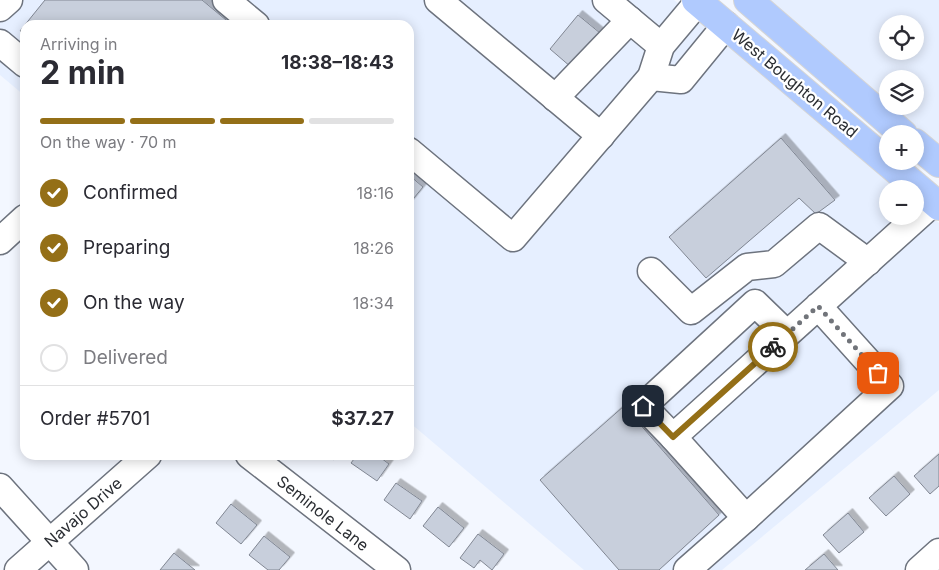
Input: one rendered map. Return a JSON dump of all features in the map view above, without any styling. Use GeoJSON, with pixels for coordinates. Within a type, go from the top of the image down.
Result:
{"type":"FeatureCollection","features":[{"type":"Feature","properties":{"kind":"main road","name":"West Boughton Road"},"geometry":{"type":"LineString","coordinates":[[748,0],[893,125]]}},
{"type":"Feature","properties":{"kind":"main road","name":"West Boughton Road"},"geometry":{"type":"LineString","coordinates":[[697,1],[936,204]]}},
{"type":"Feature","properties":{"kind":"main road"},"geometry":{"type":"LineString","coordinates":[[924,150],[939,163]]}},
{"type":"Feature","properties":{"kind":"street"},"geometry":{"type":"LineString","coordinates":[[0,8],[9,0]]}},
{"type":"Feature","properties":{"kind":"street"},"geometry":{"type":"LineString","coordinates":[[226,0],[250,20]]}},
{"type":"Feature","properties":{"kind":"street"},"geometry":{"type":"LineString","coordinates":[[606,0],[661,46]]}},
{"type":"Feature","properties":{"kind":"street"},"geometry":{"type":"LineString","coordinates":[[414,155],[513,238],[651,77],[661,46],[697,1]]}},
{"type":"Feature","properties":{"kind":"street"},"geometry":{"type":"LineString","coordinates":[[452,5],[555,98],[601,136]]}},
{"type":"Feature","properties":{"kind":"street"},"geometry":{"type":"LineString","coordinates":[[555,98],[630,20]]}},
{"type":"Feature","properties":{"kind":"street"},"geometry":{"type":"LineString","coordinates":[[651,77],[681,80],[726,26]]}},
{"type":"Feature","properties":{"kind":"street"},"geometry":{"type":"LineString","coordinates":[[0,43],[20,60]]}},
{"type":"Feature","properties":{"kind":"street"},"geometry":{"type":"LineString","coordinates":[[673,437],[818,306],[936,204]]}},
{"type":"Feature","properties":{"kind":"street"},"geometry":{"type":"LineString","coordinates":[[0,241],[20,223]]}},
{"type":"Feature","properties":{"kind":"street"},"geometry":{"type":"LineString","coordinates":[[651,271],[691,312],[747,267],[774,264],[818,226],[868,262]]}},
{"type":"Feature","properties":{"kind":"street"},"geometry":{"type":"LineString","coordinates":[[746,518],[643,406],[755,303],[787,334]]}},
{"type":"Feature","properties":{"kind":"street"},"geometry":{"type":"LineString","coordinates":[[687,570],[890,386],[818,306]]}},
{"type":"Feature","properties":{"kind":"street","name":"Navajo Drive"},"geometry":{"type":"LineString","coordinates":[[18,570],[142,460]]}},
{"type":"Feature","properties":{"kind":"street","name":"Seminole Lane"},"geometry":{"type":"LineString","coordinates":[[255,460],[397,570]]}},
{"type":"Feature","properties":{"kind":"street"},"geometry":{"type":"LineString","coordinates":[[0,487],[75,570]]}},
{"type":"Feature","properties":{"kind":"street"},"geometry":{"type":"LineString","coordinates":[[919,570],[939,552]]}},
{"type":"Feature","properties":{"kind":"shaded area"},"geometry":{"type":"Polygon","coordinates":[[[0,0],[674,0],[887,180],[879,180],[879,225],[924,225],[924,210],[939,223],[939,390],[722,570],[584,570],[414,426],[414,20],[20,20],[20,92],[0,75],[0,0]]]}},
{"type":"Feature","properties":{"kind":"shaded area"},"geometry":{"type":"Polygon","coordinates":[[[762,0],[939,0],[939,150],[924,137],[924,125],[910,125],[898,115],[924,115],[924,70],[879,70],[879,98],[762,0]]]}},
{"type":"Feature","properties":{"kind":"building"},"geometry":{"type":"Polygon","coordinates":[[[45,0],[202,0],[226,20],[29,20],[45,0]]]}},
{"type":"Feature","properties":{"kind":"building"},"geometry":{"type":"Polygon","coordinates":[[[578,15],[600,33],[571,67],[550,49],[578,15]]]}},
{"type":"Feature","properties":{"kind":"building"},"geometry":{"type":"Polygon","coordinates":[[[781,138],[835,200],[816,214],[799,198],[706,278],[669,237],[781,138]]]}},
{"type":"Feature","properties":{"kind":"building"},"geometry":{"type":"Polygon","coordinates":[[[414,179],[423,187],[414,198],[414,179]]]}},
{"type":"Feature","properties":{"kind":"building"},"geometry":{"type":"Polygon","coordinates":[[[624,406],[719,515],[659,570],[619,570],[540,480],[624,406]]]}},
{"type":"Feature","properties":{"kind":"building"},"geometry":{"type":"Polygon","coordinates":[[[939,454],[939,486],[930,494],[914,476],[939,454]]]}},
{"type":"Feature","properties":{"kind":"building"},"geometry":{"type":"Polygon","coordinates":[[[353,460],[384,460],[389,464],[377,481],[351,463],[353,460]]]}},
{"type":"Feature","properties":{"kind":"building"},"geometry":{"type":"Polygon","coordinates":[[[894,476],[910,494],[886,516],[869,498],[894,476]]]}},
{"type":"Feature","properties":{"kind":"building"},"geometry":{"type":"Polygon","coordinates":[[[396,483],[422,501],[410,519],[384,500],[396,483]]]}},
{"type":"Feature","properties":{"kind":"building"},"geometry":{"type":"Polygon","coordinates":[[[231,504],[257,525],[241,544],[216,523],[231,504]]]}},
{"type":"Feature","properties":{"kind":"building"},"geometry":{"type":"Polygon","coordinates":[[[438,507],[464,528],[449,547],[423,526],[438,507]]]}},
{"type":"Feature","properties":{"kind":"building"},"geometry":{"type":"Polygon","coordinates":[[[848,513],[864,532],[839,553],[823,535],[848,513]]]}},
{"type":"Feature","properties":{"kind":"building"},"geometry":{"type":"Polygon","coordinates":[[[478,534],[504,554],[492,570],[480,560],[474,568],[460,558],[478,534]]]}},
{"type":"Feature","properties":{"kind":"building"},"geometry":{"type":"Polygon","coordinates":[[[264,536],[290,557],[279,570],[268,570],[249,555],[264,536]]]}},
{"type":"Feature","properties":{"kind":"building"},"geometry":{"type":"Polygon","coordinates":[[[174,553],[195,570],[160,570],[174,553]]]}},
{"type":"Feature","properties":{"kind":"building"},"geometry":{"type":"Polygon","coordinates":[[[824,554],[838,570],[805,570],[824,554]]]}},
{"type":"Feature","properties":{"kind":"way so far"},"geometry":{"type":"LineString","coordinates":[[773,347],[818,306],[878,373]]}},
{"type":"Feature","properties":{"kind":"route"},"geometry":{"type":"LineString","coordinates":[[643,406],[673,437],[773,347]]}}]}
